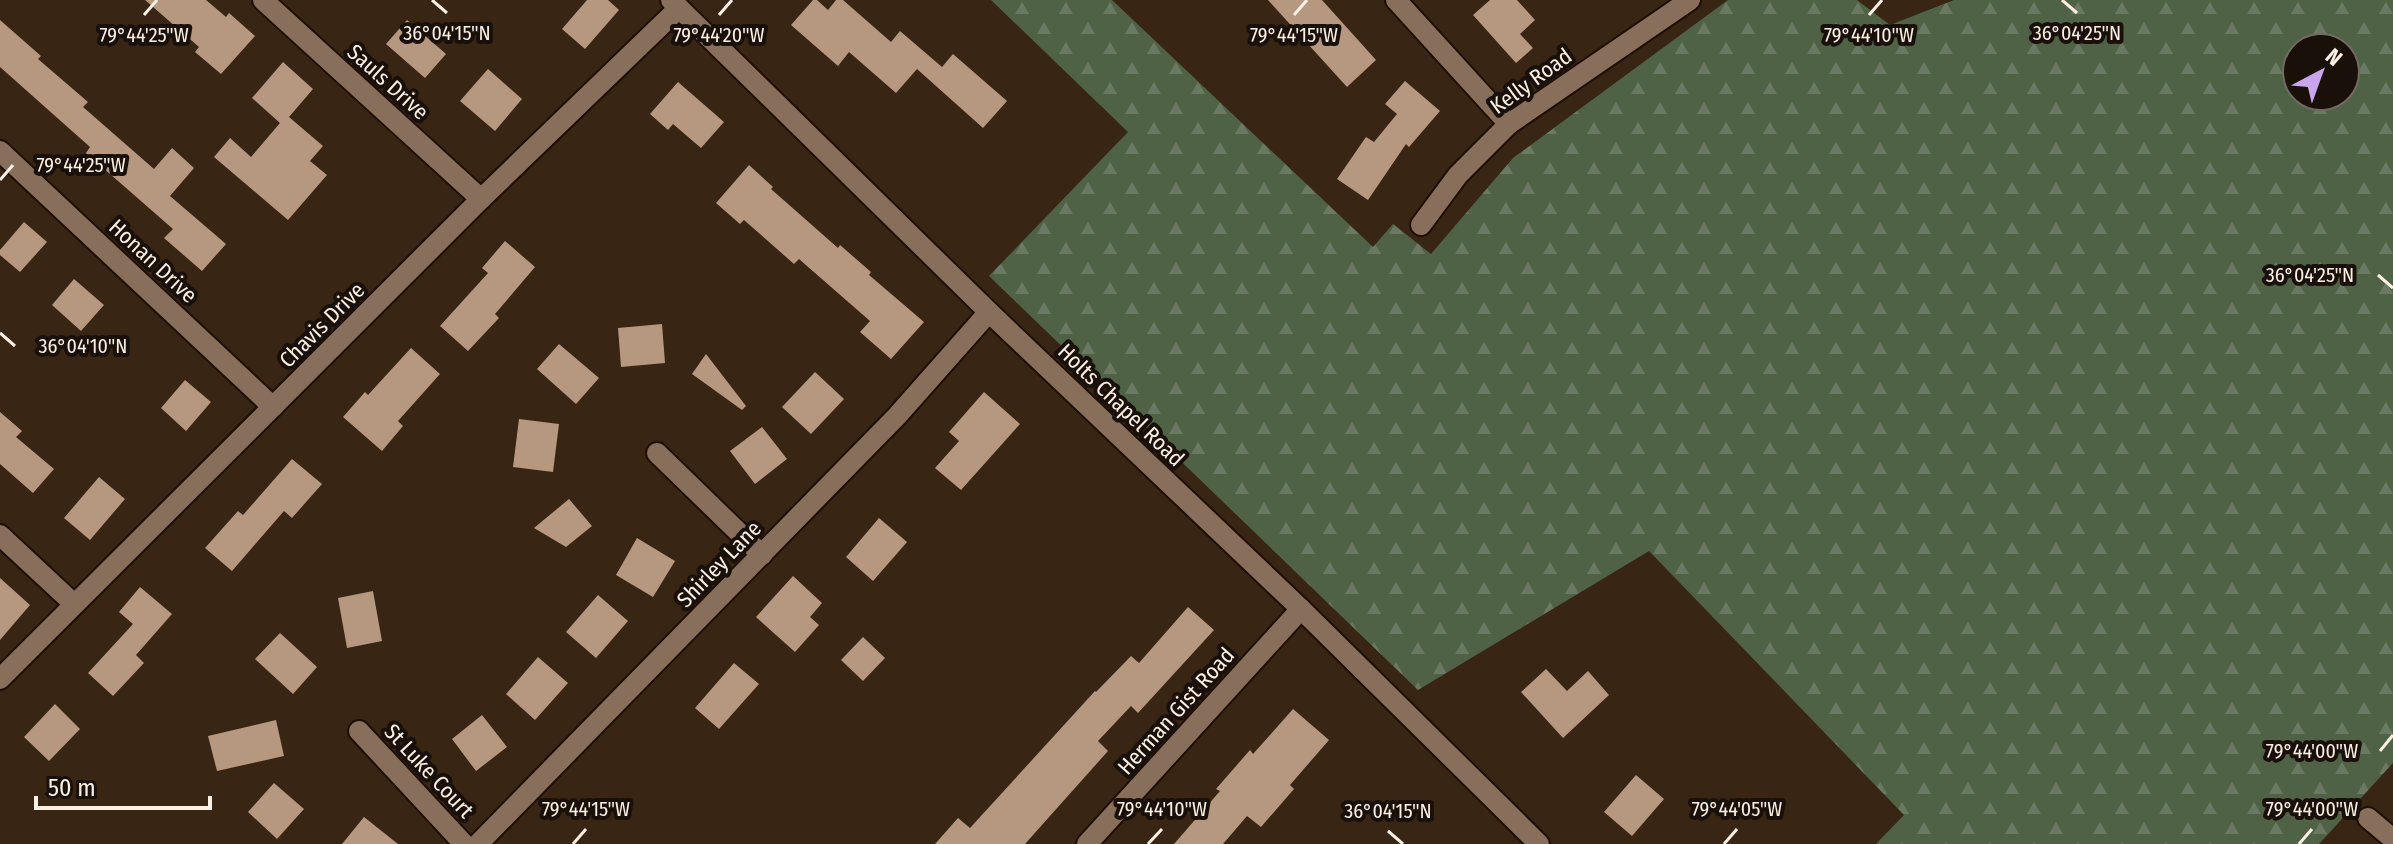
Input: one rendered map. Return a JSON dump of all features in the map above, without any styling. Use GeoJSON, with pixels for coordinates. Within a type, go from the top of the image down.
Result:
{"type":"FeatureCollection","features":[{"type":"Feature","properties":{"kind":"street","name":"Sauls Drive"},"geometry":{"type":"LineString","coordinates":[[263,0],[481,199]]}},
{"type":"Feature","properties":{"kind":"street"},"geometry":{"type":"LineString","coordinates":[[1396,0],[1509,124]]}},
{"type":"Feature","properties":{"kind":"street","name":"Kelly Road"},"geometry":{"type":"LineString","coordinates":[[1421,225],[1458,175],[1509,124],[1690,0]]}},
{"type":"Feature","properties":{"kind":"street","name":"Chavis Drive"},"geometry":{"type":"LineString","coordinates":[[0,679],[675,4]]}},
{"type":"Feature","properties":{"kind":"street","name":"Holts Chapel Road"},"geometry":{"type":"LineString","coordinates":[[675,4],[989,312],[1301,609],[1539,844]]}},
{"type":"Feature","properties":{"kind":"street","name":"Honan Drive"},"geometry":{"type":"LineString","coordinates":[[0,151],[273,407]]}},
{"type":"Feature","properties":{"kind":"street","name":"Shirley Lane"},"geometry":{"type":"LineString","coordinates":[[478,844],[897,416],[989,312]]}},
{"type":"Feature","properties":{"kind":"street"},"geometry":{"type":"LineString","coordinates":[[657,453],[762,555]]}},
{"type":"Feature","properties":{"kind":"street"},"geometry":{"type":"LineString","coordinates":[[0,535],[74,604]]}},
{"type":"Feature","properties":{"kind":"street","name":"Herman Gist Road"},"geometry":{"type":"LineString","coordinates":[[1087,844],[1301,609]]}},
{"type":"Feature","properties":{"kind":"street","name":"St Luke Court"},"geometry":{"type":"LineString","coordinates":[[359,731],[464,844]]}},
{"type":"Feature","properties":{"kind":"street"},"geometry":{"type":"LineString","coordinates":[[2368,818],[2393,839]]}},
{"type":"Feature","properties":{"kind":"green space"},"geometry":{"type":"Polygon","coordinates":[[[991,0],[1112,0],[1373,247],[1393,224],[1431,254],[1513,158],[1728,0],[1857,0],[1890,25],[1954,0],[2393,0],[2393,763],[2319,844],[1876,844],[1904,815],[1649,551],[1418,690],[989,276],[1128,132],[991,0]]]}},
{"type":"Feature","properties":{"kind":"building"},"geometry":{"type":"Polygon","coordinates":[[[145,0],[206,0],[226,17],[229,13],[255,36],[221,74],[195,52],[199,47],[145,0]]]}},
{"type":"Feature","properties":{"kind":"building"},"geometry":{"type":"Polygon","coordinates":[[[587,0],[608,0],[619,10],[585,49],[562,29],[587,0]]]}},
{"type":"Feature","properties":{"kind":"building"},"geometry":{"type":"Polygon","coordinates":[[[813,0],[828,10],[836,0],[843,0],[891,42],[900,31],[942,67],[953,54],[1007,101],[983,128],[917,69],[896,93],[849,52],[838,66],[791,25],[813,0]]]}},
{"type":"Feature","properties":{"kind":"building"},"geometry":{"type":"Polygon","coordinates":[[[1268,0],[1322,0],[1376,60],[1347,87],[1268,0]]]}},
{"type":"Feature","properties":{"kind":"building"},"geometry":{"type":"Polygon","coordinates":[[[1490,0],[1517,0],[1535,20],[1520,34],[1533,48],[1516,63],[1473,15],[1490,0]]]}},
{"type":"Feature","properties":{"kind":"building"},"geometry":{"type":"Polygon","coordinates":[[[0,20],[41,56],[38,59],[88,102],[83,107],[154,169],[172,148],[194,168],[170,196],[226,244],[202,271],[164,238],[173,229],[86,153],[90,147],[0,67],[0,20]]]}},
{"type":"Feature","properties":{"kind":"building"},"geometry":{"type":"Polygon","coordinates":[[[407,20],[446,54],[425,78],[386,44],[407,20]]]}},
{"type":"Feature","properties":{"kind":"building"},"geometry":{"type":"Polygon","coordinates":[[[283,62],[313,89],[289,117],[323,146],[310,161],[327,175],[288,220],[214,157],[230,138],[251,157],[280,123],[252,98],[283,62]]]}},
{"type":"Feature","properties":{"kind":"building"},"geometry":{"type":"Polygon","coordinates":[[[488,69],[522,99],[495,131],[460,101],[488,69]]]}},
{"type":"Feature","properties":{"kind":"building"},"geometry":{"type":"Polygon","coordinates":[[[1405,81],[1440,111],[1409,147],[1406,144],[1368,200],[1337,179],[1366,137],[1374,142],[1397,114],[1385,104],[1405,81]]]}},
{"type":"Feature","properties":{"kind":"building"},"geometry":{"type":"Polygon","coordinates":[[[678,82],[724,122],[701,148],[673,124],[668,130],[650,114],[678,82]]]}},
{"type":"Feature","properties":{"kind":"building"},"geometry":{"type":"Polygon","coordinates":[[[749,165],[773,187],[771,189],[838,248],[840,245],[871,272],[869,275],[924,322],[891,359],[860,332],[870,321],[799,259],[794,264],[744,220],[740,224],[716,203],[749,165]]]}},
{"type":"Feature","properties":{"kind":"building"},"geometry":{"type":"Polygon","coordinates":[[[24,222],[47,242],[20,272],[0,255],[0,250],[24,222]]]}},
{"type":"Feature","properties":{"kind":"building"},"geometry":{"type":"Polygon","coordinates":[[[505,241],[535,267],[495,314],[499,318],[468,351],[440,326],[488,273],[482,268],[505,241]]]}},
{"type":"Feature","properties":{"kind":"building"},"geometry":{"type":"Polygon","coordinates":[[[74,279],[104,305],[81,331],[52,305],[74,279]]]}},
{"type":"Feature","properties":{"kind":"building"},"geometry":{"type":"Polygon","coordinates":[[[662,324],[665,363],[621,367],[618,328],[662,324]]]}},
{"type":"Feature","properties":{"kind":"building"},"geometry":{"type":"Polygon","coordinates":[[[559,344],[599,378],[576,404],[537,369],[559,344]]]}},
{"type":"Feature","properties":{"kind":"building"},"geometry":{"type":"Polygon","coordinates":[[[411,348],[440,374],[398,421],[403,426],[382,451],[343,417],[411,348]]]}},
{"type":"Feature","properties":{"kind":"building"},"geometry":{"type":"Polygon","coordinates":[[[706,354],[746,406],[742,410],[692,374],[706,354]]]}},
{"type":"Feature","properties":{"kind":"building"},"geometry":{"type":"Polygon","coordinates":[[[815,372],[844,399],[811,434],[782,407],[815,372]]]}},
{"type":"Feature","properties":{"kind":"building"},"geometry":{"type":"Polygon","coordinates":[[[185,380],[211,402],[186,431],[161,408],[185,380]]]}},
{"type":"Feature","properties":{"kind":"building"},"geometry":{"type":"Polygon","coordinates":[[[984,392],[1020,424],[961,490],[935,468],[959,441],[949,432],[984,392]]]}},
{"type":"Feature","properties":{"kind":"building"},"geometry":{"type":"Polygon","coordinates":[[[0,412],[22,431],[16,437],[54,469],[33,493],[0,464],[0,412]]]}},
{"type":"Feature","properties":{"kind":"building"},"geometry":{"type":"Polygon","coordinates":[[[519,419],[559,424],[553,472],[513,467],[519,419]]]}},
{"type":"Feature","properties":{"kind":"building"},"geometry":{"type":"Polygon","coordinates":[[[762,427],[787,459],[755,484],[730,451],[762,427]]]}},
{"type":"Feature","properties":{"kind":"building"},"geometry":{"type":"Polygon","coordinates":[[[292,459],[322,484],[292,518],[284,511],[232,571],[205,548],[238,511],[243,515],[292,459]]]}},
{"type":"Feature","properties":{"kind":"building"},"geometry":{"type":"Polygon","coordinates":[[[99,477],[125,499],[90,540],[64,518],[99,477]]]}},
{"type":"Feature","properties":{"kind":"building"},"geometry":{"type":"Polygon","coordinates":[[[569,499],[592,526],[566,547],[534,528],[569,499]]]}},
{"type":"Feature","properties":{"kind":"building"},"geometry":{"type":"Polygon","coordinates":[[[879,518],[907,542],[873,581],[846,557],[879,518]]]}},
{"type":"Feature","properties":{"kind":"building"},"geometry":{"type":"Polygon","coordinates":[[[637,538],[675,561],[653,597],[616,575],[637,538]]]}},
{"type":"Feature","properties":{"kind":"building"},"geometry":{"type":"Polygon","coordinates":[[[793,576],[822,603],[810,617],[819,625],[795,652],[756,617],[793,576]]]}},
{"type":"Feature","properties":{"kind":"building"},"geometry":{"type":"Polygon","coordinates":[[[0,578],[30,605],[0,640],[0,578]]]}},
{"type":"Feature","properties":{"kind":"building"},"geometry":{"type":"Polygon","coordinates":[[[140,587],[172,614],[136,655],[144,663],[113,696],[88,673],[133,624],[119,612],[140,587]]]}},
{"type":"Feature","properties":{"kind":"building"},"geometry":{"type":"Polygon","coordinates":[[[373,591],[382,641],[347,648],[338,598],[373,591]]]}},
{"type":"Feature","properties":{"kind":"building"},"geometry":{"type":"Polygon","coordinates":[[[598,595],[628,621],[596,658],[566,632],[598,595]]]}},
{"type":"Feature","properties":{"kind":"building"},"geometry":{"type":"Polygon","coordinates":[[[1188,607],[1214,630],[1138,713],[1131,706],[1098,741],[1108,751],[1025,844],[935,844],[958,818],[970,828],[1095,691],[1131,656],[1139,663],[1188,607]]]}},
{"type":"Feature","properties":{"kind":"building"},"geometry":{"type":"Polygon","coordinates":[[[280,633],[317,667],[293,694],[255,659],[280,633]]]}},
{"type":"Feature","properties":{"kind":"building"},"geometry":{"type":"Polygon","coordinates":[[[863,637],[885,658],[863,681],[841,660],[863,637]]]}},
{"type":"Feature","properties":{"kind":"building"},"geometry":{"type":"Polygon","coordinates":[[[538,657],[568,683],[535,720],[506,694],[538,657]]]}},
{"type":"Feature","properties":{"kind":"building"},"geometry":{"type":"Polygon","coordinates":[[[734,663],[759,684],[719,729],[695,708],[734,663]]]}},
{"type":"Feature","properties":{"kind":"building"},"geometry":{"type":"Polygon","coordinates":[[[1546,669],[1567,691],[1588,671],[1609,695],[1563,738],[1521,692],[1546,669]]]}},
{"type":"Feature","properties":{"kind":"building"},"geometry":{"type":"Polygon","coordinates":[[[55,704],[80,729],[49,761],[24,737],[55,704]]]}},
{"type":"Feature","properties":{"kind":"building"},"geometry":{"type":"Polygon","coordinates":[[[1293,709],[1329,740],[1290,785],[1294,789],[1261,827],[1247,816],[1223,844],[1174,844],[1220,791],[1216,789],[1250,750],[1253,754],[1293,709]]]}},
{"type":"Feature","properties":{"kind":"building"},"geometry":{"type":"Polygon","coordinates":[[[482,715],[507,747],[476,771],[452,739],[482,715]]]}},
{"type":"Feature","properties":{"kind":"building"},"geometry":{"type":"Polygon","coordinates":[[[276,720],[284,756],[217,771],[208,736],[276,720]]]}},
{"type":"Feature","properties":{"kind":"building"},"geometry":{"type":"Polygon","coordinates":[[[1636,775],[1664,799],[1632,836],[1604,812],[1636,775]]]}},
{"type":"Feature","properties":{"kind":"building"},"geometry":{"type":"Polygon","coordinates":[[[274,783],[304,809],[277,839],[248,812],[274,783]]]}},
{"type":"Feature","properties":{"kind":"building"},"geometry":{"type":"Polygon","coordinates":[[[364,817],[398,844],[342,844],[364,817]]]}}]}
